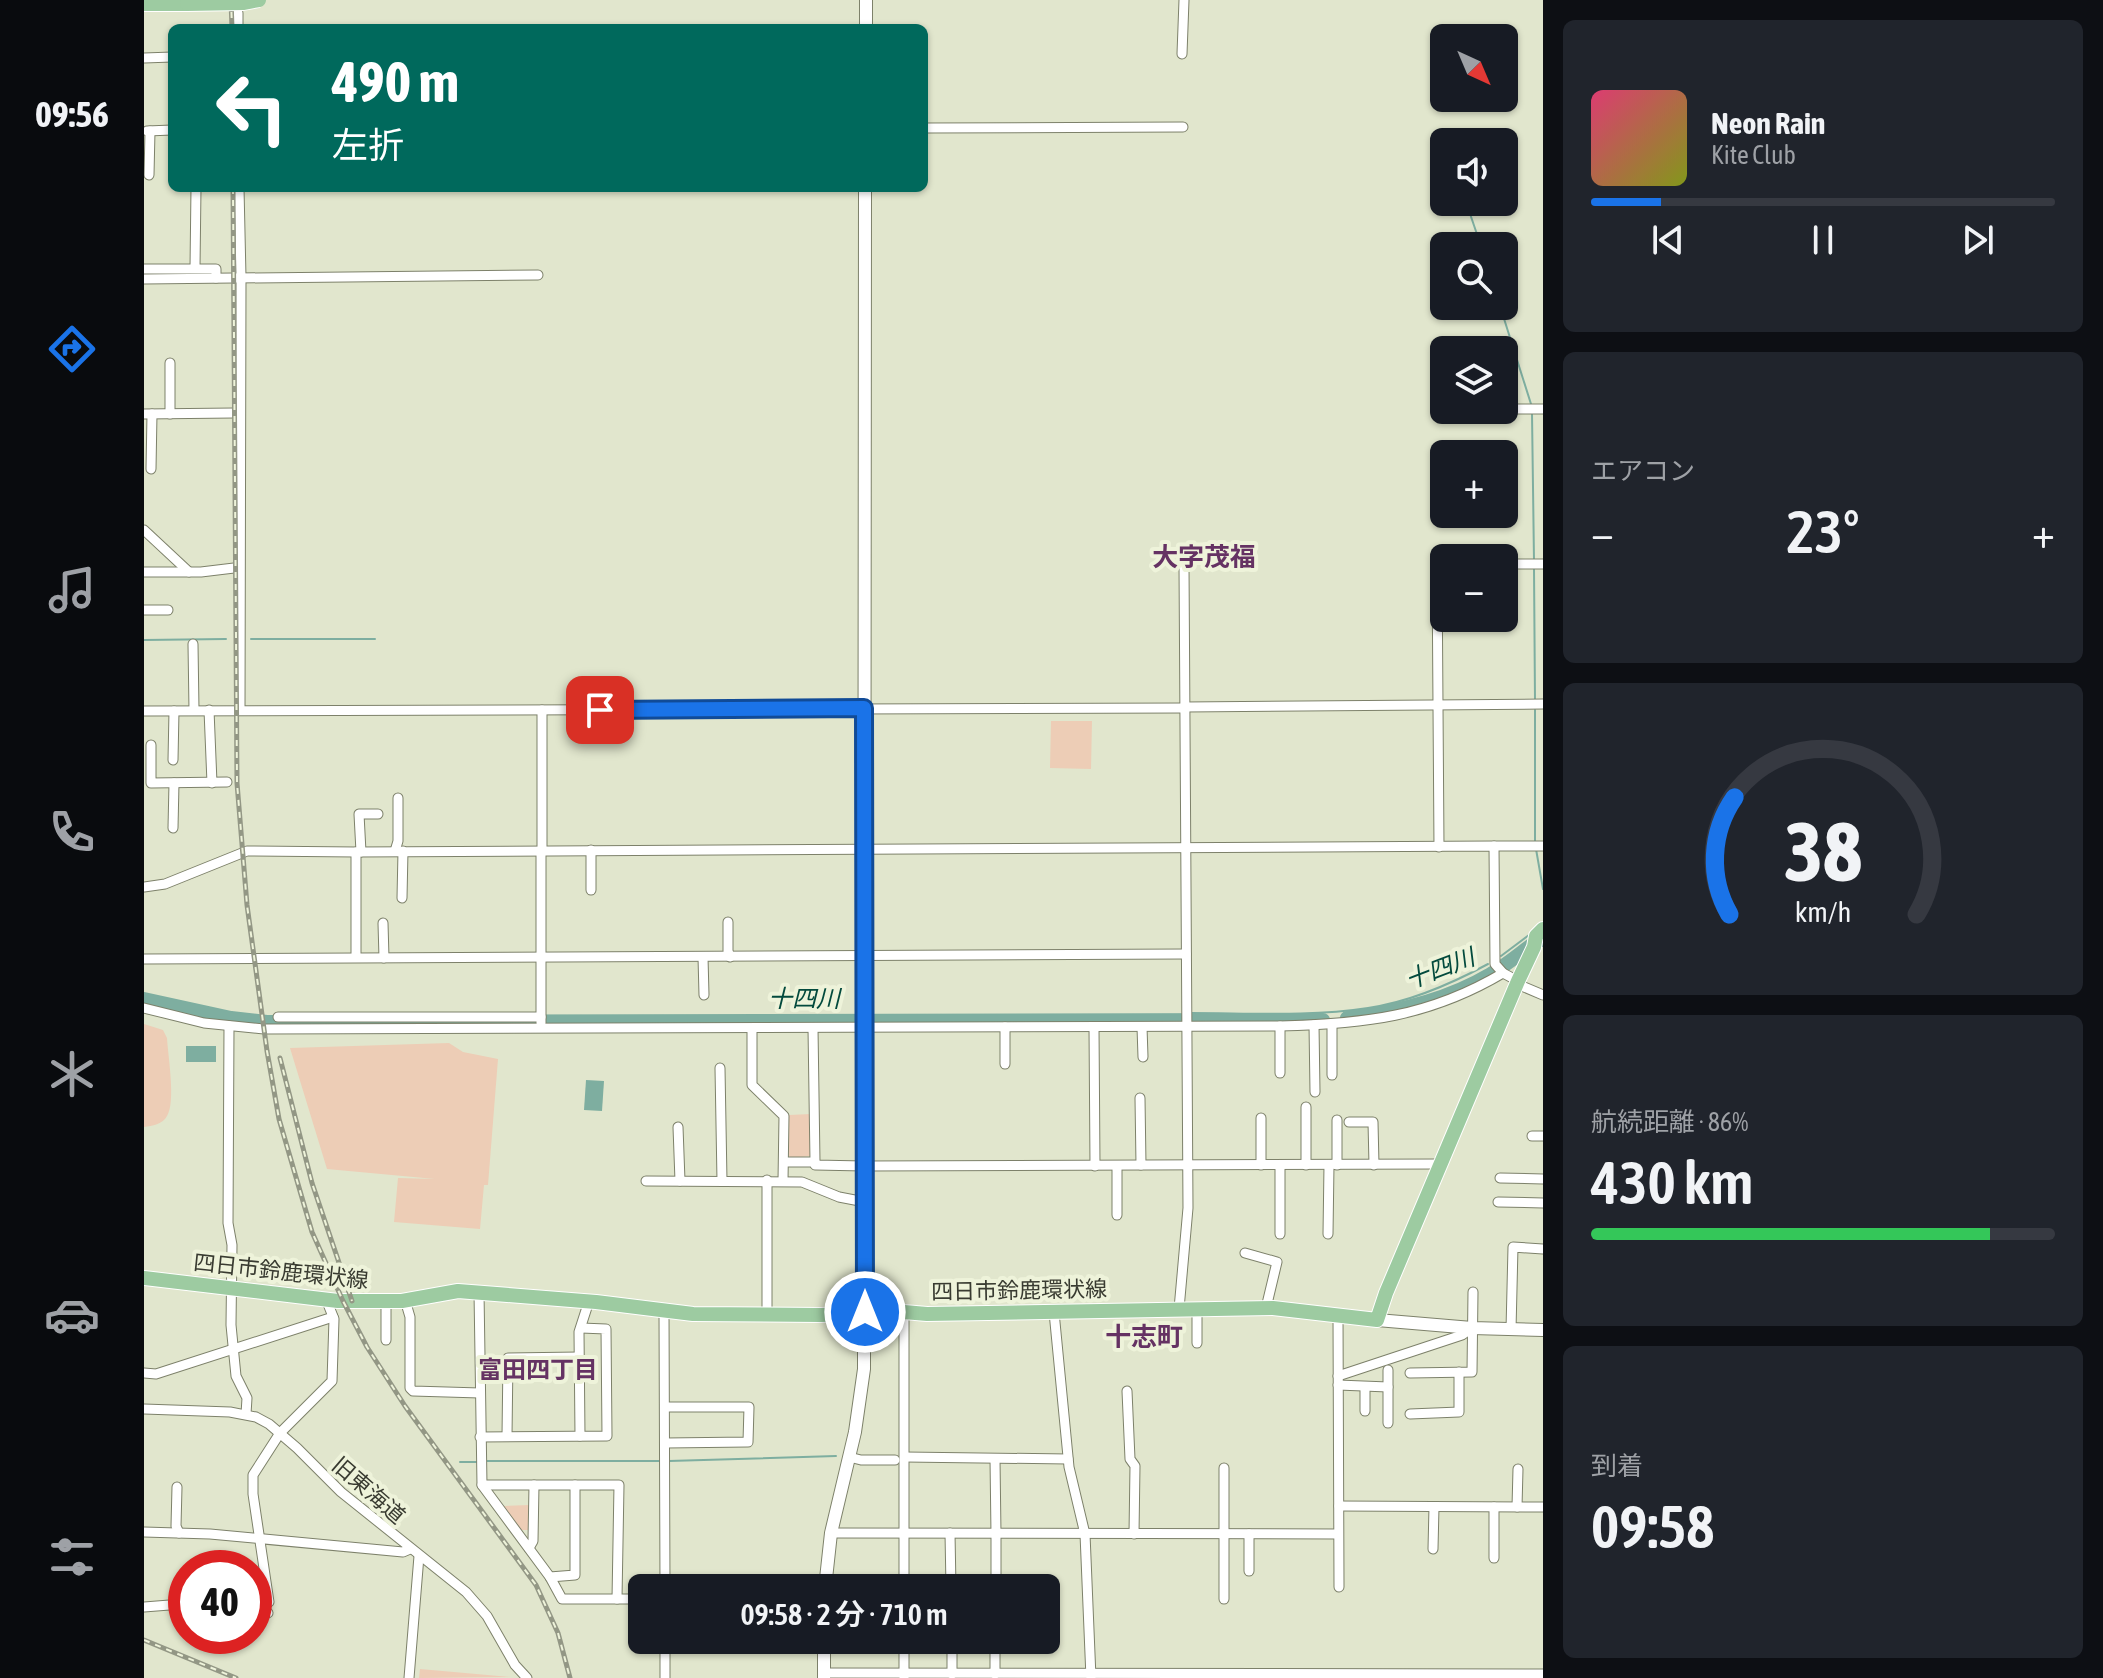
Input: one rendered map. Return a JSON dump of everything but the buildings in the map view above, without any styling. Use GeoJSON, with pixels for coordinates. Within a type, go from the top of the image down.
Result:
{"type":"FeatureCollection","features":[{"type":"Feature","properties":{"kind":"main road"},"geometry":{"type":"LineString","coordinates":[[144,4],[243,3],[259,0]]}},
{"type":"Feature","properties":{"kind":"main road"},"geometry":{"type":"LineString","coordinates":[[1377,1320],[1538,937]]}},
{"type":"Feature","properties":{"kind":"main road","name":"四日市鈴鹿環状線"},"geometry":{"type":"LineString","coordinates":[[144,1278],[326,1299],[386,1302],[458,1291],[589,1301],[664,1311],[767,1315],[1266,1308],[1377,1320]]}},
{"type":"Feature","properties":{"kind":"street"},"geometry":{"type":"LineString","coordinates":[[866,0],[866,24]]}},
{"type":"Feature","properties":{"kind":"street"},"geometry":{"type":"LineString","coordinates":[[1182,54],[1184,0]]}},
{"type":"Feature","properties":{"kind":"street"},"geometry":{"type":"LineString","coordinates":[[238,13],[238,24]]}},
{"type":"Feature","properties":{"kind":"street"},"geometry":{"type":"LineString","coordinates":[[144,58],[168,57]]}},
{"type":"Feature","properties":{"kind":"street"},"geometry":{"type":"LineString","coordinates":[[928,128],[1183,127]]}},
{"type":"Feature","properties":{"kind":"street"},"geometry":{"type":"LineString","coordinates":[[149,175],[147,131],[168,130]]}},
{"type":"Feature","properties":{"kind":"street"},"geometry":{"type":"LineString","coordinates":[[195,268],[196,192]]}},
{"type":"Feature","properties":{"kind":"street"},"geometry":{"type":"LineString","coordinates":[[239,192],[240,709]]}},
{"type":"Feature","properties":{"kind":"street"},"geometry":{"type":"LineString","coordinates":[[827,1574],[831,1533],[863,1381],[865,1312],[865,192]]}},
{"type":"Feature","properties":{"kind":"street"},"geometry":{"type":"LineString","coordinates":[[144,269],[216,269],[216,275]]}},
{"type":"Feature","properties":{"kind":"street"},"geometry":{"type":"LineString","coordinates":[[144,279],[216,275],[538,275]]}},
{"type":"Feature","properties":{"kind":"street"},"geometry":{"type":"LineString","coordinates":[[170,363],[170,414]]}},
{"type":"Feature","properties":{"kind":"street"},"geometry":{"type":"LineString","coordinates":[[1518,409],[1543,409]]}},
{"type":"Feature","properties":{"kind":"street"},"geometry":{"type":"LineString","coordinates":[[151,469],[148,414],[234,413]]}},
{"type":"Feature","properties":{"kind":"street"},"geometry":{"type":"LineString","coordinates":[[144,530],[189,572]]}},
{"type":"Feature","properties":{"kind":"street"},"geometry":{"type":"LineString","coordinates":[[1518,564],[1543,564]]}},
{"type":"Feature","properties":{"kind":"street"},"geometry":{"type":"LineString","coordinates":[[1179,1309],[1188,1233],[1184,565]]}},
{"type":"Feature","properties":{"kind":"street"},"geometry":{"type":"LineString","coordinates":[[144,572],[234,568]]}},
{"type":"Feature","properties":{"kind":"street"},"geometry":{"type":"LineString","coordinates":[[144,610],[168,610]]}},
{"type":"Feature","properties":{"kind":"street"},"geometry":{"type":"LineString","coordinates":[[1437,632],[1439,847]]}},
{"type":"Feature","properties":{"kind":"street"},"geometry":{"type":"LineString","coordinates":[[193,644],[194,710]]}},
{"type":"Feature","properties":{"kind":"street"},"geometry":{"type":"LineString","coordinates":[[144,711],[1543,704]]}},
{"type":"Feature","properties":{"kind":"street"},"geometry":{"type":"LineString","coordinates":[[209,710],[212,783]]}},
{"type":"Feature","properties":{"kind":"street"},"geometry":{"type":"LineString","coordinates":[[541,1023],[542,710]]}},
{"type":"Feature","properties":{"kind":"street"},"geometry":{"type":"LineString","coordinates":[[173,760],[174,711]]}},
{"type":"Feature","properties":{"kind":"street"},"geometry":{"type":"LineString","coordinates":[[151,745],[151,783],[227,782]]}},
{"type":"Feature","properties":{"kind":"street"},"geometry":{"type":"LineString","coordinates":[[173,828],[174,783]]}},
{"type":"Feature","properties":{"kind":"street"},"geometry":{"type":"LineString","coordinates":[[398,798],[402,898]]}},
{"type":"Feature","properties":{"kind":"street"},"geometry":{"type":"LineString","coordinates":[[356,957],[359,814],[378,814]]}},
{"type":"Feature","properties":{"kind":"street"},"geometry":{"type":"LineString","coordinates":[[1494,846],[1495,964],[1503,973],[1543,995]]}},
{"type":"Feature","properties":{"kind":"street"},"geometry":{"type":"LineString","coordinates":[[144,887],[165,884],[247,851],[1538,846]]}},
{"type":"Feature","properties":{"kind":"street"},"geometry":{"type":"LineString","coordinates":[[591,850],[591,890]]}},
{"type":"Feature","properties":{"kind":"street"},"geometry":{"type":"LineString","coordinates":[[728,922],[730,957]]}},
{"type":"Feature","properties":{"kind":"street"},"geometry":{"type":"LineString","coordinates":[[383,923],[384,958]]}},
{"type":"Feature","properties":{"kind":"street"},"geometry":{"type":"LineString","coordinates":[[144,959],[1186,954]]}},
{"type":"Feature","properties":{"kind":"street"},"geometry":{"type":"LineString","coordinates":[[703,957],[704,995]]}},
{"type":"Feature","properties":{"kind":"street"},"geometry":{"type":"LineString","coordinates":[[278,1017],[752,1029],[813,1028],[864,1022],[1005,1027],[1142,1027],[1187,1023],[1332,1025],[1380,1020],[1423,1008],[1473,989],[1503,973]]}},
{"type":"Feature","properties":{"kind":"street"},"geometry":{"type":"LineString","coordinates":[[144,1008],[229,1026],[264,1029],[541,1023]]}},
{"type":"Feature","properties":{"kind":"street"},"geometry":{"type":"LineString","coordinates":[[1314,1025],[1315,1092]]}},
{"type":"Feature","properties":{"kind":"street"},"geometry":{"type":"LineString","coordinates":[[1332,1025],[1332,1075]]}},
{"type":"Feature","properties":{"kind":"street"},"geometry":{"type":"LineString","coordinates":[[229,1026],[228,1223],[232,1245],[233,1349],[236,1376],[247,1398],[246,1414]]}},
{"type":"Feature","properties":{"kind":"street"},"geometry":{"type":"LineString","coordinates":[[1280,1026],[1280,1073]]}},
{"type":"Feature","properties":{"kind":"street"},"geometry":{"type":"LineString","coordinates":[[1005,1027],[1005,1064]]}},
{"type":"Feature","properties":{"kind":"street"},"geometry":{"type":"LineString","coordinates":[[1094,1027],[1095,1166]]}},
{"type":"Feature","properties":{"kind":"street"},"geometry":{"type":"LineString","coordinates":[[1142,1027],[1143,1057]]}},
{"type":"Feature","properties":{"kind":"street"},"geometry":{"type":"LineString","coordinates":[[813,1028],[815,1165],[1440,1164]]}},
{"type":"Feature","properties":{"kind":"street"},"geometry":{"type":"LineString","coordinates":[[752,1029],[752,1085],[784,1116],[783,1181]]}},
{"type":"Feature","properties":{"kind":"street"},"geometry":{"type":"LineString","coordinates":[[720,1068],[722,1181]]}},
{"type":"Feature","properties":{"kind":"street"},"geometry":{"type":"LineString","coordinates":[[1140,1098],[1141,1165]]}},
{"type":"Feature","properties":{"kind":"street"},"geometry":{"type":"LineString","coordinates":[[1306,1107],[1306,1165]]}},
{"type":"Feature","properties":{"kind":"street"},"geometry":{"type":"LineString","coordinates":[[1261,1118],[1261,1165]]}},
{"type":"Feature","properties":{"kind":"street"},"geometry":{"type":"LineString","coordinates":[[1328,1234],[1337,1120]]}},
{"type":"Feature","properties":{"kind":"street"},"geometry":{"type":"LineString","coordinates":[[1349,1122],[1373,1122],[1374,1165]]}},
{"type":"Feature","properties":{"kind":"street"},"geometry":{"type":"LineString","coordinates":[[678,1127],[680,1181]]}},
{"type":"Feature","properties":{"kind":"street"},"geometry":{"type":"LineString","coordinates":[[1532,1136],[1543,1136]]}},
{"type":"Feature","properties":{"kind":"street"},"geometry":{"type":"LineString","coordinates":[[784,1162],[815,1162]]}},
{"type":"Feature","properties":{"kind":"street"},"geometry":{"type":"LineString","coordinates":[[1280,1165],[1280,1234]]}},
{"type":"Feature","properties":{"kind":"street"},"geometry":{"type":"LineString","coordinates":[[1117,1166],[1117,1215]]}},
{"type":"Feature","properties":{"kind":"street"},"geometry":{"type":"LineString","coordinates":[[1500,1178],[1543,1179]]}},
{"type":"Feature","properties":{"kind":"street"},"geometry":{"type":"LineString","coordinates":[[767,1180],[767,1315]]}},
{"type":"Feature","properties":{"kind":"street"},"geometry":{"type":"LineString","coordinates":[[646,1181],[802,1182],[839,1197],[865,1202]]}},
{"type":"Feature","properties":{"kind":"street"},"geometry":{"type":"LineString","coordinates":[[1498,1202],[1543,1203]]}},
{"type":"Feature","properties":{"kind":"street"},"geometry":{"type":"LineString","coordinates":[[1511,1330],[1513,1247],[1543,1249]]}},
{"type":"Feature","properties":{"kind":"street"},"geometry":{"type":"LineString","coordinates":[[1245,1253],[1277,1262],[1266,1308]]}},
{"type":"Feature","properties":{"kind":"street"},"geometry":{"type":"LineString","coordinates":[[479,1292],[482,1485],[550,1577],[562,1599],[628,1599]]}},
{"type":"Feature","properties":{"kind":"street"},"geometry":{"type":"LineString","coordinates":[[1410,1373],[1472,1372],[1473,1292]]}},
{"type":"Feature","properties":{"kind":"street"},"geometry":{"type":"LineString","coordinates":[[261,1550],[253,1475],[280,1433],[332,1381],[333,1317],[326,1299]]}},
{"type":"Feature","properties":{"kind":"street"},"geometry":{"type":"LineString","coordinates":[[405,1300],[410,1317],[410,1388],[413,1391],[480,1393]]}},
{"type":"Feature","properties":{"kind":"street"},"geometry":{"type":"LineString","coordinates":[[580,1436],[579,1357],[581,1328],[589,1301]]}},
{"type":"Feature","properties":{"kind":"street"},"geometry":{"type":"LineString","coordinates":[[386,1302],[386,1340]]}},
{"type":"Feature","properties":{"kind":"street"},"geometry":{"type":"LineString","coordinates":[[1197,1310],[1197,1343]]}},
{"type":"Feature","properties":{"kind":"street"},"geometry":{"type":"LineString","coordinates":[[664,1311],[665,1574]]}},
{"type":"Feature","properties":{"kind":"street"},"geometry":{"type":"LineString","coordinates":[[904,1312],[900,1459],[904,1574]]}},
{"type":"Feature","properties":{"kind":"street"},"geometry":{"type":"LineString","coordinates":[[1054,1312],[1068,1459],[1085,1534],[1091,1676]]}},
{"type":"Feature","properties":{"kind":"street"},"geometry":{"type":"LineString","coordinates":[[1338,1315],[1339,1587]]}},
{"type":"Feature","properties":{"kind":"street"},"geometry":{"type":"LineString","coordinates":[[144,1373],[156,1374],[333,1317]]}},
{"type":"Feature","properties":{"kind":"street"},"geometry":{"type":"LineString","coordinates":[[1377,1320],[1543,1330]]}},
{"type":"Feature","properties":{"kind":"street"},"geometry":{"type":"LineString","coordinates":[[480,1437],[607,1436],[606,1329],[581,1328]]}},
{"type":"Feature","properties":{"kind":"street"},"geometry":{"type":"LineString","coordinates":[[1338,1380],[1462,1335],[1472,1328]]}},
{"type":"Feature","properties":{"kind":"street"},"geometry":{"type":"LineString","coordinates":[[507,1436],[508,1358],[579,1357]]}},
{"type":"Feature","properties":{"kind":"street"},"geometry":{"type":"LineString","coordinates":[[1388,1370],[1388,1423]]}},
{"type":"Feature","properties":{"kind":"street"},"geometry":{"type":"LineString","coordinates":[[1410,1414],[1459,1412],[1459,1372]]}},
{"type":"Feature","properties":{"kind":"street"},"geometry":{"type":"LineString","coordinates":[[1338,1380],[1365,1387],[1388,1387]]}},
{"type":"Feature","properties":{"kind":"street"},"geometry":{"type":"LineString","coordinates":[[1365,1387],[1365,1411]]}},
{"type":"Feature","properties":{"kind":"street"},"geometry":{"type":"LineString","coordinates":[[1127,1391],[1130,1459],[1135,1466],[1134,1534]]}},
{"type":"Feature","properties":{"kind":"street"},"geometry":{"type":"LineString","coordinates":[[665,1407],[749,1407],[748,1442],[666,1443]]}},
{"type":"Feature","properties":{"kind":"street","name":"旧東海道"},"geometry":{"type":"LineString","coordinates":[[144,1409],[246,1414],[260,1418],[280,1433],[341,1492],[477,1603],[515,1665],[527,1678]]}},
{"type":"Feature","properties":{"kind":"street"},"geometry":{"type":"LineString","coordinates":[[849,1457],[861,1460],[1068,1459]]}},
{"type":"Feature","properties":{"kind":"street"},"geometry":{"type":"LineString","coordinates":[[995,1459],[996,1574]]}},
{"type":"Feature","properties":{"kind":"street"},"geometry":{"type":"LineString","coordinates":[[1224,1468],[1224,1599]]}},
{"type":"Feature","properties":{"kind":"street"},"geometry":{"type":"LineString","coordinates":[[1517,1507],[1518,1469]]}},
{"type":"Feature","properties":{"kind":"street"},"geometry":{"type":"LineString","coordinates":[[482,1485],[619,1485],[617,1599]]}},
{"type":"Feature","properties":{"kind":"street"},"geometry":{"type":"LineString","coordinates":[[529,1548],[533,1541],[534,1485]]}},
{"type":"Feature","properties":{"kind":"street"},"geometry":{"type":"LineString","coordinates":[[550,1577],[575,1575],[575,1485]]}},
{"type":"Feature","properties":{"kind":"street"},"geometry":{"type":"LineString","coordinates":[[177,1487],[176,1526],[179,1533]]}},
{"type":"Feature","properties":{"kind":"street"},"geometry":{"type":"LineString","coordinates":[[1339,1506],[1543,1507]]}},
{"type":"Feature","properties":{"kind":"street"},"geometry":{"type":"LineString","coordinates":[[1433,1549],[1434,1507]]}},
{"type":"Feature","properties":{"kind":"street"},"geometry":{"type":"LineString","coordinates":[[1494,1507],[1494,1558]]}},
{"type":"Feature","properties":{"kind":"street"},"geometry":{"type":"LineString","coordinates":[[144,1532],[259,1538],[403,1552],[410,1549]]}},
{"type":"Feature","properties":{"kind":"street"},"geometry":{"type":"LineString","coordinates":[[831,1533],[1338,1534]]}},
{"type":"Feature","properties":{"kind":"street"},"geometry":{"type":"LineString","coordinates":[[950,1533],[951,1574]]}},
{"type":"Feature","properties":{"kind":"street"},"geometry":{"type":"LineString","coordinates":[[1249,1534],[1249,1571]]}},
{"type":"Feature","properties":{"kind":"street"},"geometry":{"type":"LineString","coordinates":[[409,1678],[419,1556]]}},
{"type":"Feature","properties":{"kind":"street"},"geometry":{"type":"LineString","coordinates":[[144,1607],[168,1605]]}},
{"type":"Feature","properties":{"kind":"street"},"geometry":{"type":"LineString","coordinates":[[665,1654],[665,1678]]}},
{"type":"Feature","properties":{"kind":"street"},"geometry":{"type":"LineString","coordinates":[[824,1654],[824,1676],[1543,1674]]}},
{"type":"Feature","properties":{"kind":"street"},"geometry":{"type":"LineString","coordinates":[[904,1654],[904,1676]]}},
{"type":"Feature","properties":{"kind":"street"},"geometry":{"type":"LineString","coordinates":[[951,1675],[952,1654]]}},
{"type":"Feature","properties":{"kind":"street"},"geometry":{"type":"LineString","coordinates":[[995,1654],[995,1674]]}},
{"type":"Feature","properties":{"kind":"shaded area"},"geometry":{"type":"Polygon","coordinates":[[[1051,721],[1092,721],[1091,769],[1050,768],[1051,721]]]}},
{"type":"Feature","properties":{"kind":"shaded area"},"geometry":{"type":"Polygon","coordinates":[[[144,1024],[163,1030],[167,1038],[171,1090],[170,1109],[165,1119],[144,1127],[144,1024]]]}},
{"type":"Feature","properties":{"kind":"shaded area"},"geometry":{"type":"Polygon","coordinates":[[[449,1043],[463,1052],[498,1059],[488,1185],[484,1185],[480,1229],[394,1222],[398,1178],[435,1179],[327,1169],[290,1048],[449,1043]]]}},
{"type":"Feature","properties":{"kind":"shaded area"},"geometry":{"type":"Polygon","coordinates":[[[811,1114],[811,1156],[791,1158],[789,1115],[811,1114]]]}},
{"type":"Feature","properties":{"kind":"shaded area"},"geometry":{"type":"Polygon","coordinates":[[[530,1505],[529,1530],[521,1530],[503,1506],[530,1505]]]}},
{"type":"Feature","properties":{"kind":"shaded area"},"geometry":{"type":"Polygon","coordinates":[[[420,1669],[511,1677],[419,1678],[420,1669]]]}},
{"type":"Feature","properties":{"kind":"water"},"geometry":{"type":"Polygon","coordinates":[[[186,1046],[216,1046],[216,1062],[186,1062],[186,1046]]]}},
{"type":"Feature","properties":{"kind":"water"},"geometry":{"type":"Polygon","coordinates":[[[586,1080],[604,1081],[602,1111],[584,1110],[586,1080]]]}},
{"type":"Feature","properties":{"kind":"waterway"},"geometry":{"type":"LineString","coordinates":[[1471,216],[1476,232]]}},
{"type":"Feature","properties":{"kind":"waterway"},"geometry":{"type":"LineString","coordinates":[[144,274],[211,274]]}},
{"type":"Feature","properties":{"kind":"waterway"},"geometry":{"type":"LineString","coordinates":[[1504,320],[1531,404]]}},
{"type":"Feature","properties":{"kind":"waterway"},"geometry":{"type":"LineString","coordinates":[[1532,414],[1534,560]]}},
{"type":"Feature","properties":{"kind":"waterway"},"geometry":{"type":"LineString","coordinates":[[1534,569],[1535,701]]}},
{"type":"Feature","properties":{"kind":"waterway"},"geometry":{"type":"LineString","coordinates":[[144,640],[226,639]]}},
{"type":"Feature","properties":{"kind":"waterway"},"geometry":{"type":"LineString","coordinates":[[251,639],[375,639]]}},
{"type":"Feature","properties":{"kind":"waterway"},"geometry":{"type":"LineString","coordinates":[[1535,710],[1535,843]]}},
{"type":"Feature","properties":{"kind":"waterway"},"geometry":{"type":"LineString","coordinates":[[1536,849],[1543,889]]}},
{"type":"Feature","properties":{"kind":"waterway"},"geometry":{"type":"LineString","coordinates":[[1501,956],[1529,935]]}},
{"type":"Feature","properties":{"kind":"waterway","name":"十四川"},"geometry":{"type":"LineString","coordinates":[[1347,1018],[1402,1008],[1456,991],[1496,971],[1539,939]]}},
{"type":"Feature","properties":{"kind":"waterway","name":"十四川"},"geometry":{"type":"LineString","coordinates":[[1516,956],[1523,953]]}},
{"type":"Feature","properties":{"kind":"waterway"},"geometry":{"type":"LineString","coordinates":[[1191,1013],[1302,1014],[1368,1008],[1430,991],[1488,964]]}},
{"type":"Feature","properties":{"kind":"waterway","name":"十四川"},"geometry":{"type":"LineString","coordinates":[[144,999],[231,1018],[267,1022],[1323,1020]]}},
{"type":"Feature","properties":{"kind":"waterway"},"geometry":{"type":"LineString","coordinates":[[669,1461],[836,1456]]}},
{"type":"Feature","properties":{"kind":"waterway"},"geometry":{"type":"LineString","coordinates":[[485,1461],[663,1461]]}},
{"type":"Feature","properties":{"kind":"waterway"},"geometry":{"type":"LineString","coordinates":[[460,1462],[479,1462]]}},
{"type":"Feature","properties":{"kind":"railway"},"geometry":{"type":"LineString","coordinates":[[231,0],[232,24]]}},
{"type":"Feature","properties":{"kind":"railway"},"geometry":{"type":"LineString","coordinates":[[233,192],[237,783],[247,905],[279,1119],[312,1232],[343,1301],[367,1347],[405,1406],[536,1585],[558,1633],[570,1678]]}},
{"type":"Feature","properties":{"kind":"railway"},"geometry":{"type":"LineString","coordinates":[[280,1058],[312,1183],[352,1301]]}},
{"type":"Feature","properties":{"kind":"railway"},"geometry":{"type":"LineString","coordinates":[[144,1640],[236,1678]]}},
{"type":"Feature","properties":{"kind":"district","name":"大字茂福"},"geometry":{"type":"Point","coordinates":[1204,557]}},
{"type":"Feature","properties":{"kind":"district","name":"十志町"},"geometry":{"type":"Point","coordinates":[1144,1337]}},
{"type":"Feature","properties":{"kind":"district","name":"富田四丁目"},"geometry":{"type":"Point","coordinates":[538,1370]}},
{"type":"Feature","properties":{"kind":"route"},"geometry":{"type":"LineString","coordinates":[[600,710],[864,708],[865,1312]]}}]}
